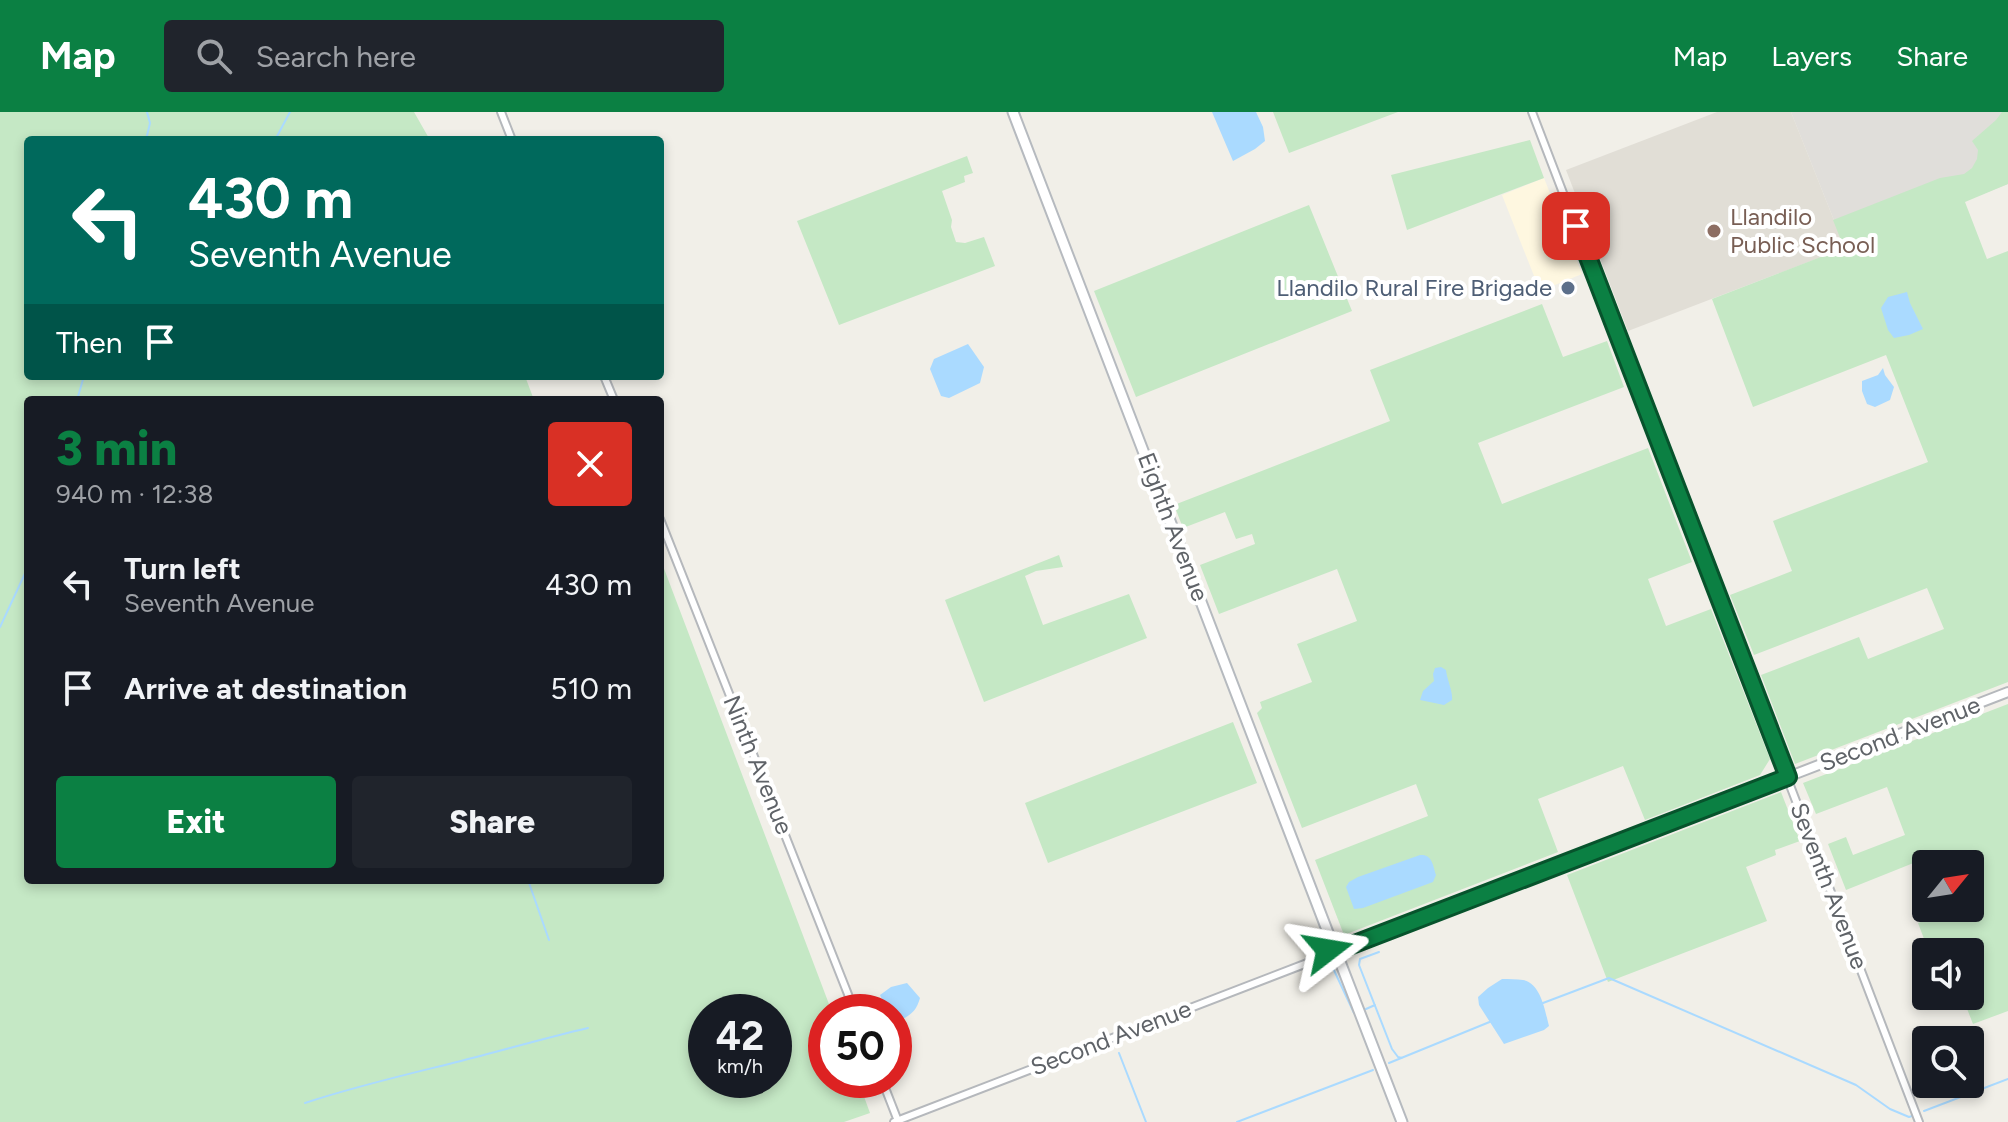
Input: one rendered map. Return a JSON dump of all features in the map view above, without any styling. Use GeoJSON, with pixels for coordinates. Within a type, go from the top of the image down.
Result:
{"type":"FeatureCollection","features":[{"type":"Feature","properties":{"kind":"main road","name":"Eighth Avenue"},"geometry":{"type":"LineString","coordinates":[[1013,112],[1332,943]]}},
{"type":"Feature","properties":{"kind":"main road"},"geometry":{"type":"LineString","coordinates":[[1332,943],[1344,948],[1339,959],[1328,955],[1328,947],[1332,943]]}},
{"type":"Feature","properties":{"kind":"main road"},"geometry":{"type":"LineString","coordinates":[[1339,959],[1402,1122]]}},
{"type":"Feature","properties":{"kind":"street"},"geometry":{"type":"LineString","coordinates":[[501,112],[510,136]]}},
{"type":"Feature","properties":{"kind":"street","name":"Seventh Avenue"},"geometry":{"type":"LineString","coordinates":[[1532,112],[1919,1122]]}},
{"type":"Feature","properties":{"kind":"street","name":"Ninth Avenue"},"geometry":{"type":"LineString","coordinates":[[664,529],[848,994]]}},
{"type":"Feature","properties":{"kind":"street","name":"Second Avenue"},"geometry":{"type":"LineString","coordinates":[[1344,948],[2008,692]]}},
{"type":"Feature","properties":{"kind":"street","name":"Second Avenue"},"geometry":{"type":"LineString","coordinates":[[896,1121],[1328,955]]}},
{"type":"Feature","properties":{"kind":"street"},"geometry":{"type":"LineString","coordinates":[[888,1098],[896,1121]]}},
{"type":"Feature","properties":{"kind":"shaded area","name":"Llandilo Public School"},"geometry":{"type":"Polygon","coordinates":[[[1717,112],[1791,112],[1845,248],[1628,331],[1566,170],[1717,112]]]}},
{"type":"Feature","properties":{"kind":"shaded area"},"geometry":{"type":"Polygon","coordinates":[[[1791,112],[2008,112],[2008,184],[1845,248],[1791,112]]]}},
{"type":"Feature","properties":{"kind":"shaded area"},"geometry":{"type":"Polygon","coordinates":[[[1544,178],[1582,274],[1540,291],[1502,195],[1544,178]]]}},
{"type":"Feature","properties":{"kind":"green space"},"geometry":{"type":"Polygon","coordinates":[[[0,112],[414,112],[428,136],[24,136],[24,380],[526,380],[532,396],[24,396],[24,884],[664,884],[664,569],[825,994],[808,994],[808,1098],[865,1098],[870,1113],[844,1122],[0,1122],[0,112]]]}},
{"type":"Feature","properties":{"kind":"green space"},"geometry":{"type":"Polygon","coordinates":[[[1273,112],[1398,112],[1289,153],[1273,112]]]}},
{"type":"Feature","properties":{"kind":"green space"},"geometry":{"type":"Polygon","coordinates":[[[2002,112],[2008,112],[2008,184],[1965,202],[1987,259],[2008,251],[2008,682],[1795,764],[1761,675],[1859,637],[1868,659],[1944,629],[1927,588],[1754,655],[1730,595],[1792,571],[1773,521],[1928,462],[1886,355],[1753,407],[1712,299],[1844,248],[1833,220],[1940,178],[1964,174],[1977,159],[1978,150],[1972,141],[2002,112]]]}},
{"type":"Feature","properties":{"kind":"green space"},"geometry":{"type":"Polygon","coordinates":[[[1530,140],[1544,178],[1407,230],[1391,175],[1530,140]]]}},
{"type":"Feature","properties":{"kind":"green space"},"geometry":{"type":"Polygon","coordinates":[[[967,156],[973,173],[964,176],[965,182],[942,191],[952,220],[951,227],[956,242],[965,243],[984,237],[995,266],[839,325],[797,221],[967,156]]]}},
{"type":"Feature","properties":{"kind":"green space"},"geometry":{"type":"Polygon","coordinates":[[[1309,205],[1352,311],[1136,397],[1094,291],[1309,205]]]}},
{"type":"Feature","properties":{"kind":"green space"},"geometry":{"type":"Polygon","coordinates":[[[1542,304],[1563,357],[1607,341],[1624,387],[1478,443],[1502,504],[1648,448],[1692,562],[1648,579],[1666,626],[1711,609],[1770,759],[1760,775],[1645,820],[1623,766],[1538,799],[1558,852],[1344,935],[1315,860],[1428,816],[1416,784],[1302,828],[1257,713],[1262,708],[1260,702],[1312,682],[1297,644],[1357,621],[1337,569],[1219,614],[1200,565],[1255,544],[1252,534],[1236,539],[1225,512],[1183,528],[1174,505],[1390,421],[1370,370],[1542,304]]]}},
{"type":"Feature","properties":{"kind":"green space"},"geometry":{"type":"Polygon","coordinates":[[[1059,555],[1063,567],[1025,576],[1043,625],[1129,594],[1147,638],[984,702],[945,600],[1059,555]]]}},
{"type":"Feature","properties":{"kind":"green space"},"geometry":{"type":"Polygon","coordinates":[[[2008,704],[2008,1011],[1973,1024],[1968,1010],[1984,1010],[1984,938],[1924,938],[1918,923],[1984,922],[1984,850],[1912,850],[1912,864],[1846,890],[1828,844],[1846,837],[1853,855],[1905,835],[1887,787],[1816,814],[1803,783],[2008,704]]]}},
{"type":"Feature","properties":{"kind":"green space"},"geometry":{"type":"Polygon","coordinates":[[[1233,722],[1257,783],[1048,863],[1025,803],[1233,722]]]}},
{"type":"Feature","properties":{"kind":"green space"},"geometry":{"type":"Polygon","coordinates":[[[1781,792],[1800,841],[1775,850],[1776,855],[1746,867],[1767,921],[1608,982],[1567,875],[1781,792]]]}},
{"type":"Feature","properties":{"kind":"water"},"geometry":{"type":"Polygon","coordinates":[[[1212,112],[1256,112],[1265,141],[1233,161],[1212,112]]]}},
{"type":"Feature","properties":{"kind":"water"},"geometry":{"type":"Polygon","coordinates":[[[1907,292],[1923,329],[1894,338],[1881,308],[1888,297],[1907,292]]]}},
{"type":"Feature","properties":{"kind":"water"},"geometry":{"type":"Polygon","coordinates":[[[968,344],[984,367],[980,383],[949,398],[941,396],[930,369],[934,359],[968,344]]]}},
{"type":"Feature","properties":{"kind":"water"},"geometry":{"type":"Polygon","coordinates":[[[1883,368],[1894,387],[1890,400],[1875,407],[1867,404],[1862,381],[1878,375],[1883,368]]]}},
{"type":"Feature","properties":{"kind":"water"},"geometry":{"type":"Polygon","coordinates":[[[1435,668],[1446,670],[1452,700],[1444,705],[1420,700],[1423,691],[1434,681],[1435,668]]]}},
{"type":"Feature","properties":{"kind":"water"},"geometry":{"type":"Polygon","coordinates":[[[1420,855],[1427,856],[1431,861],[1436,875],[1433,882],[1354,909],[1346,887],[1349,882],[1420,855]]]}},
{"type":"Feature","properties":{"kind":"water"},"geometry":{"type":"Polygon","coordinates":[[[1502,979],[1523,980],[1534,986],[1549,1026],[1504,1044],[1479,1005],[1478,997],[1502,979]]]}},
{"type":"Feature","properties":{"kind":"water"},"geometry":{"type":"Polygon","coordinates":[[[907,983],[920,998],[912,1013],[912,994],[881,994],[891,987],[907,983]]]}},
{"type":"Feature","properties":{"kind":"waterway"},"geometry":{"type":"LineString","coordinates":[[147,112],[150,123],[147,136]]}},
{"type":"Feature","properties":{"kind":"waterway"},"geometry":{"type":"LineString","coordinates":[[277,136],[290,112]]}},
{"type":"Feature","properties":{"kind":"waterway"},"geometry":{"type":"LineString","coordinates":[[78,396],[83,380]]}},
{"type":"Feature","properties":{"kind":"waterway"},"geometry":{"type":"LineString","coordinates":[[0,627],[24,576]]}},
{"type":"Feature","properties":{"kind":"waterway"},"geometry":{"type":"LineString","coordinates":[[529,884],[549,940]]}},
{"type":"Feature","properties":{"kind":"waterway"},"geometry":{"type":"LineString","coordinates":[[1379,952],[1360,959],[1359,965],[1392,1049],[1402,1058]]}},
{"type":"Feature","properties":{"kind":"waterway"},"geometry":{"type":"LineString","coordinates":[[1325,964],[1332,966],[1354,1013]]}},
{"type":"Feature","properties":{"kind":"waterway"},"geometry":{"type":"LineString","coordinates":[[1543,1003],[1609,978],[1856,1085],[1890,1109],[1912,1116]]}},
{"type":"Feature","properties":{"kind":"waterway"},"geometry":{"type":"LineString","coordinates":[[1366,1009],[1375,1005]]}},
{"type":"Feature","properties":{"kind":"waterway"},"geometry":{"type":"LineString","coordinates":[[1389,1063],[1492,1021]]}},
{"type":"Feature","properties":{"kind":"waterway"},"geometry":{"type":"LineString","coordinates":[[305,1103],[588,1028]]}},
{"type":"Feature","properties":{"kind":"waterway"},"geometry":{"type":"LineString","coordinates":[[1119,1053],[1146,1122]]}},
{"type":"Feature","properties":{"kind":"waterway"},"geometry":{"type":"LineString","coordinates":[[1237,1122],[1373,1070]]}},
{"type":"Feature","properties":{"kind":"waterway"},"geometry":{"type":"LineString","coordinates":[[1924,1111],[2008,1079]]}},
{"type":"Feature","properties":{"kind":"place","name":"Llandilo Public School"},"geometry":{"type":"Point","coordinates":[1714,231]}},
{"type":"Feature","properties":{"kind":"place","name":"Llandilo Rural Fire Brigade"},"geometry":{"type":"Point","coordinates":[1568,288]}},
{"type":"Feature","properties":{"kind":"route"},"geometry":{"type":"LineString","coordinates":[[1328,950],[1332,943],[1344,948],[1788,777],[1576,226]]}}]}
